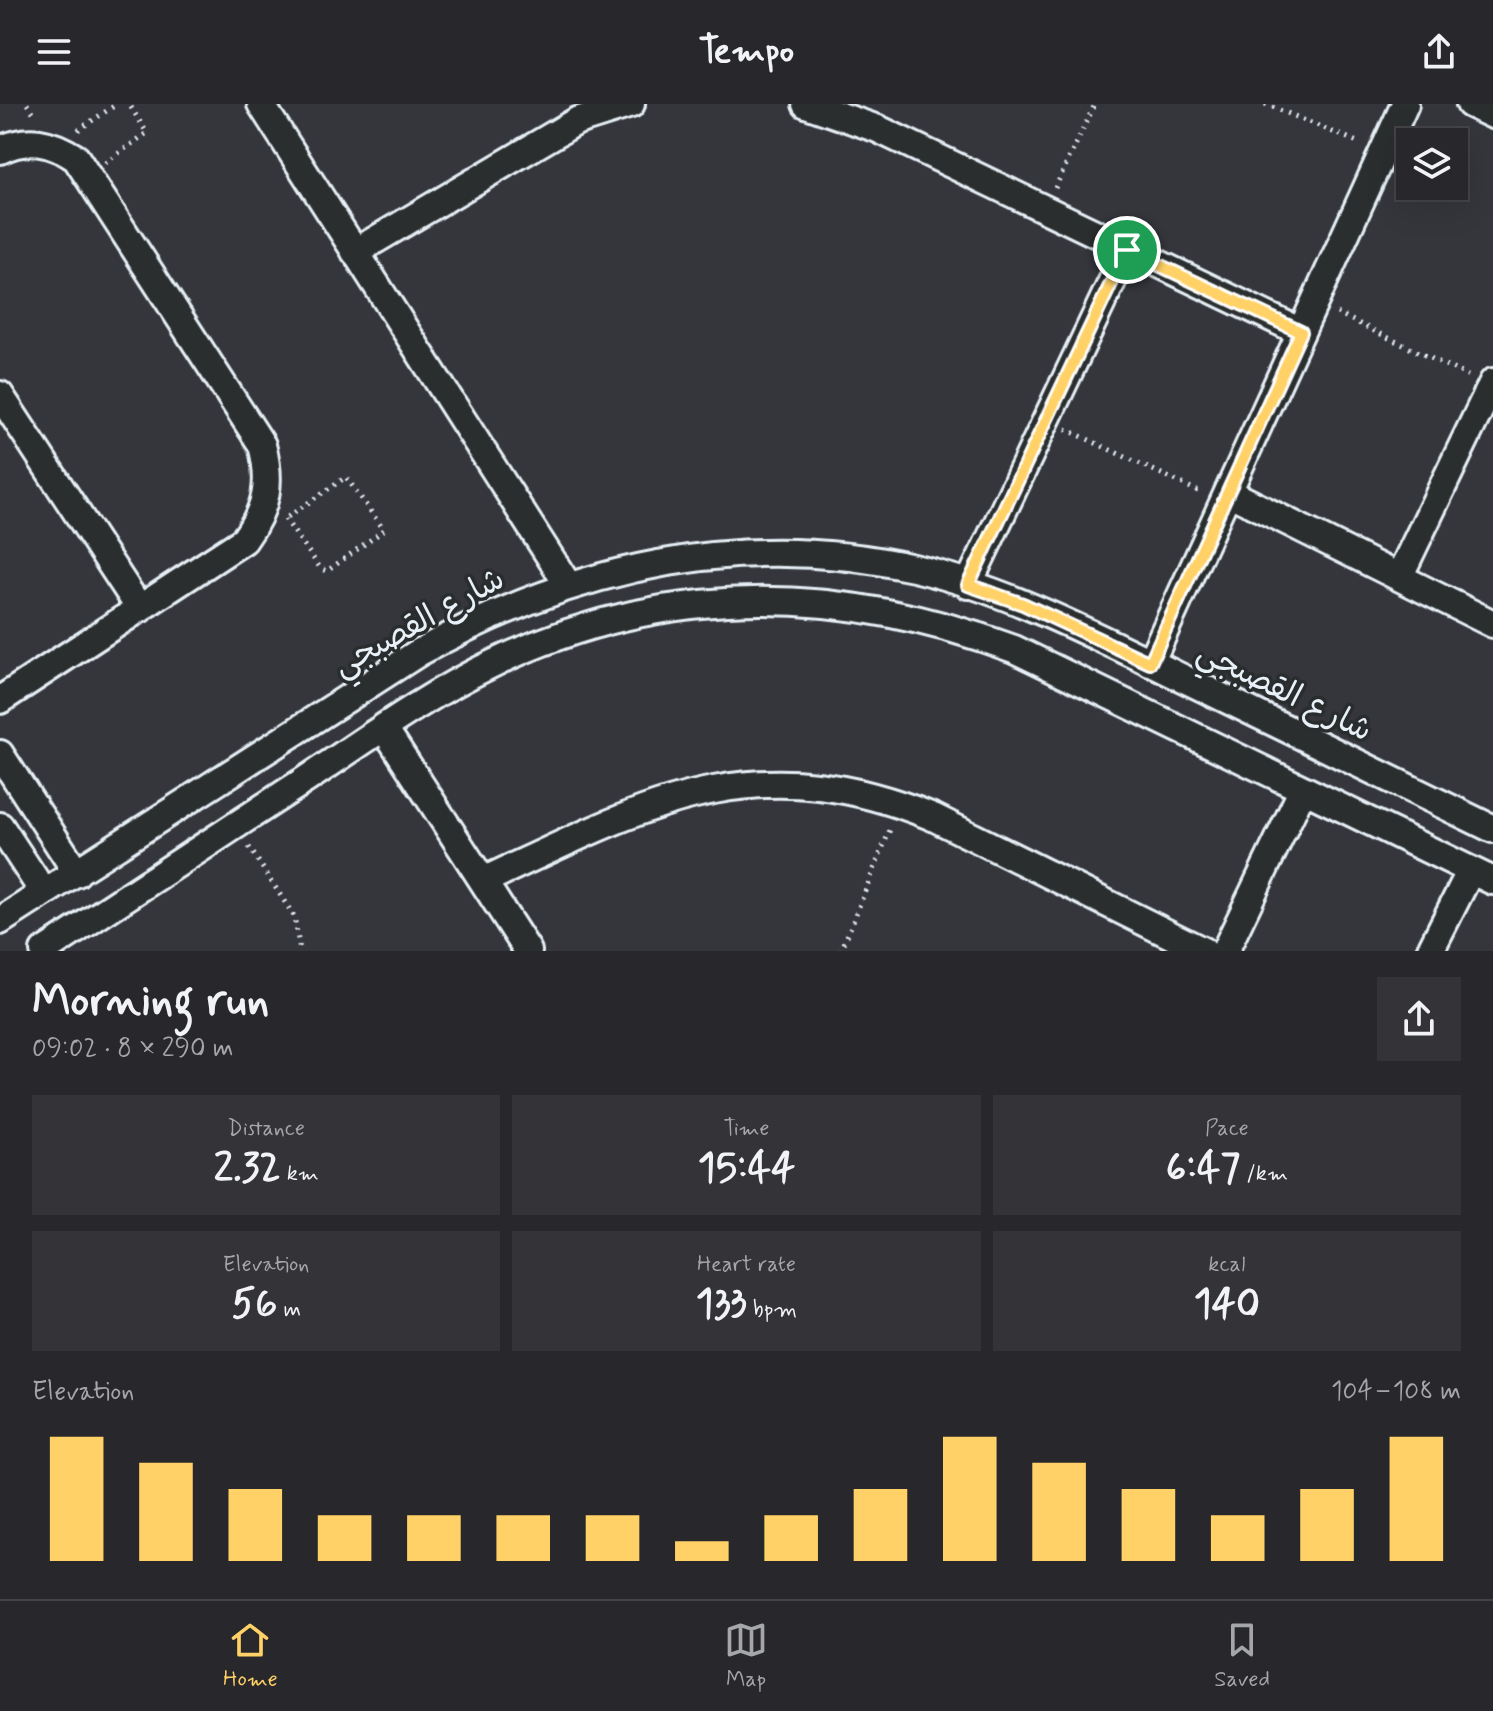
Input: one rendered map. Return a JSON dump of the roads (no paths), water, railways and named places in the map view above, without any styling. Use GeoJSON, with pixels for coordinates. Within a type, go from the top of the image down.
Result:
{"type":"FeatureCollection","features":[{"type":"Feature","properties":{"kind":"street"},"geometry":{"type":"LineString","coordinates":[[261,104],[568,585]]}},
{"type":"Feature","properties":{"kind":"street"},"geometry":{"type":"LineString","coordinates":[[355,252],[577,121],[631,104]]}},
{"type":"Feature","properties":{"kind":"street"},"geometry":{"type":"LineString","coordinates":[[806,104],[878,129],[1301,332]]}},
{"type":"Feature","properties":{"kind":"street"},"geometry":{"type":"LineString","coordinates":[[1150,663],[1405,104]]}},
{"type":"Feature","properties":{"kind":"street"},"geometry":{"type":"LineString","coordinates":[[1470,104],[1493,115]]}},
{"type":"Feature","properties":{"kind":"street"},"geometry":{"type":"LineString","coordinates":[[0,150],[29,141],[56,145],[76,158],[262,445],[268,469],[268,495],[259,519],[244,540],[0,700]]}},
{"type":"Feature","properties":{"kind":"street"},"geometry":{"type":"LineString","coordinates":[[968,585],[1127,250]]}},
{"type":"Feature","properties":{"kind":"street"},"geometry":{"type":"LineString","coordinates":[[1399,577],[1492,384]]}},
{"type":"Feature","properties":{"kind":"street"},"geometry":{"type":"LineString","coordinates":[[0,395],[140,609]]}},
{"type":"Feature","properties":{"kind":"street"},"geometry":{"type":"LineString","coordinates":[[1225,498],[1399,577],[1493,624]]}},
{"type":"Feature","properties":{"kind":"street","name":"شارع القصبجي"},"geometry":{"type":"LineString","coordinates":[[0,921],[418,653],[474,622],[568,585],[658,562],[724,555],[850,558],[914,568],[1023,604],[1493,829]]}},
{"type":"Feature","properties":{"kind":"street"},"geometry":{"type":"LineString","coordinates":[[60,947],[236,825],[384,728],[491,664],[603,622],[662,608],[781,599],[885,611],[958,629],[1014,649],[1482,876],[1430,951]]}},
{"type":"Feature","properties":{"kind":"street"},"geometry":{"type":"LineString","coordinates":[[384,728],[528,951]]}},
{"type":"Feature","properties":{"kind":"street"},"geometry":{"type":"LineString","coordinates":[[0,754],[77,873]]}},
{"type":"Feature","properties":{"kind":"street"},"geometry":{"type":"LineString","coordinates":[[483,881],[638,809],[702,790],[769,783],[836,788],[900,804],[1203,951]]}},
{"type":"Feature","properties":{"kind":"street"},"geometry":{"type":"LineString","coordinates":[[1225,951],[1303,789]]}},
{"type":"Feature","properties":{"kind":"street"},"geometry":{"type":"LineString","coordinates":[[0,826],[44,893]]}}]}
